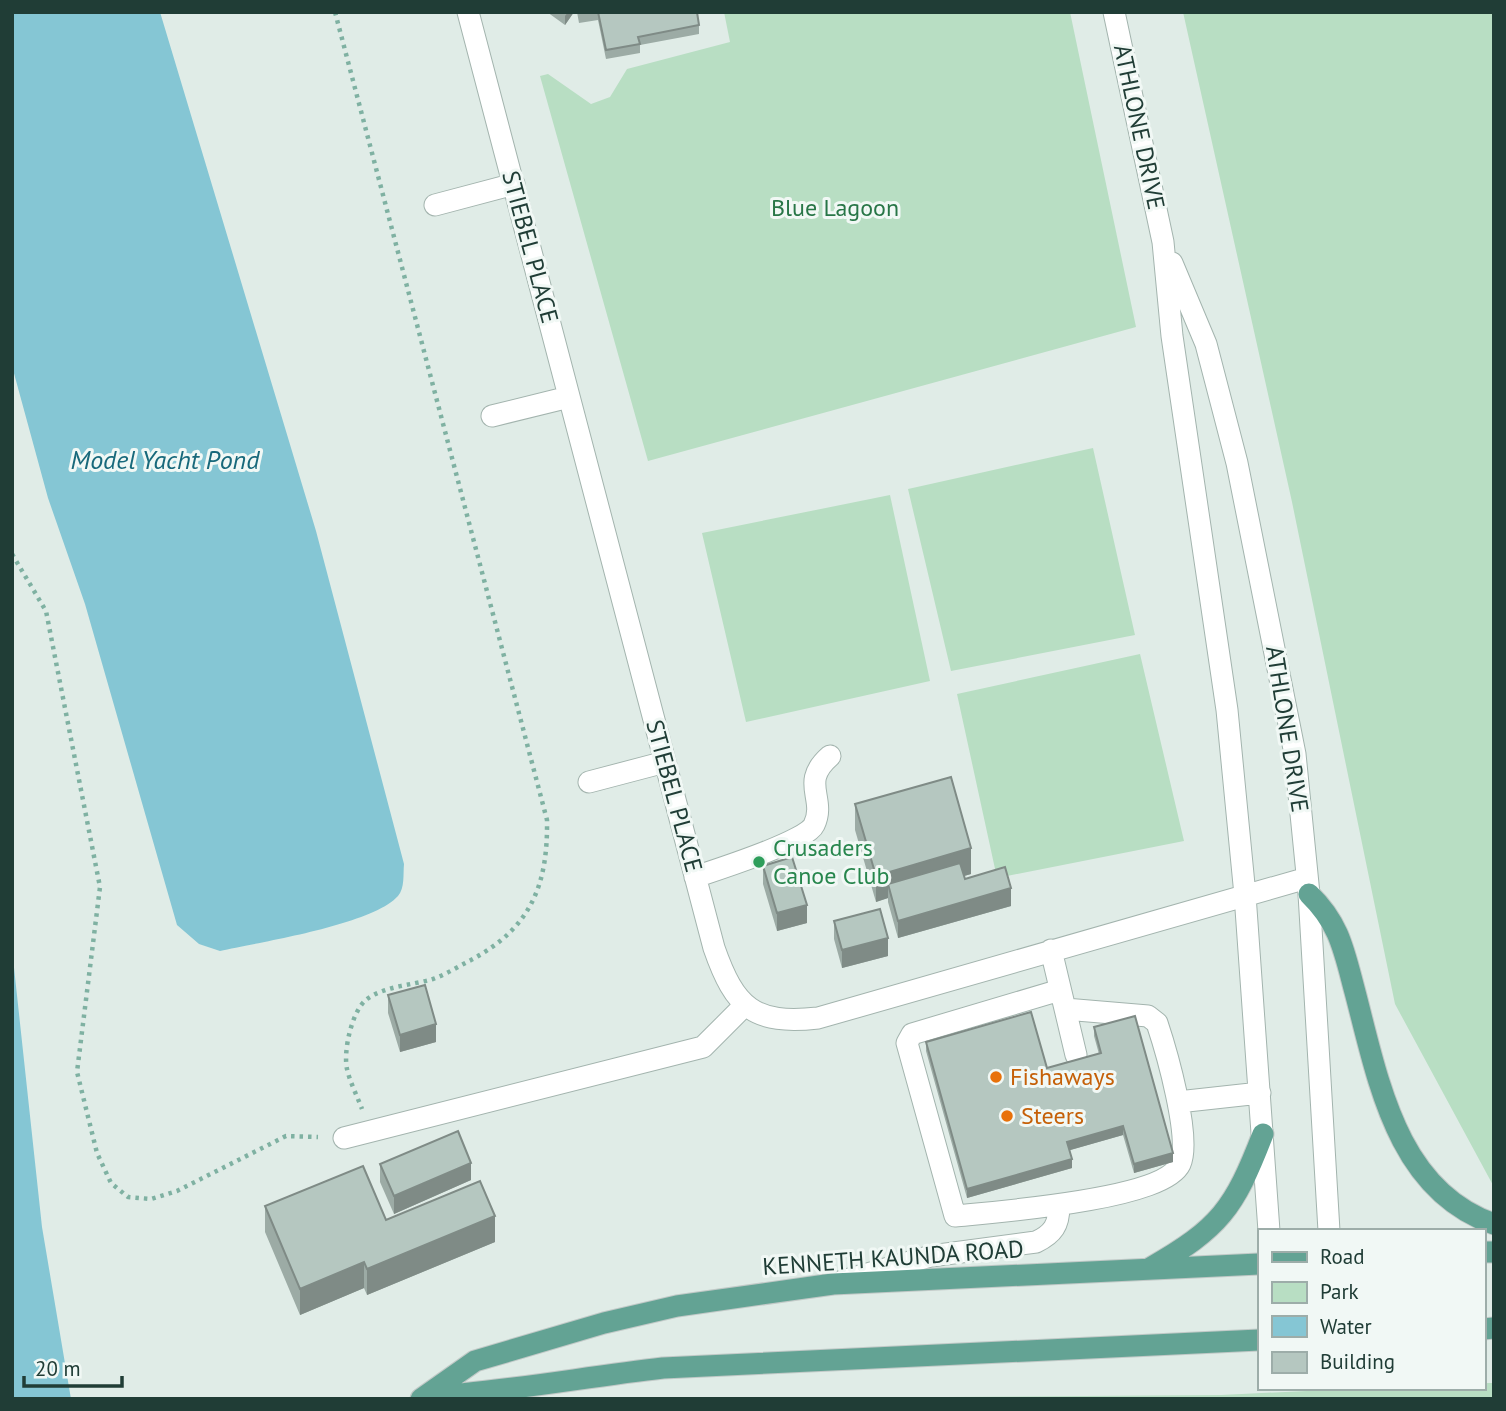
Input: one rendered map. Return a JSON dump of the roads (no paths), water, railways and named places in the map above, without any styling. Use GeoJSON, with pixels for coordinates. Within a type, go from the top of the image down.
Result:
{"type":"FeatureCollection","features":[{"type":"Feature","properties":{"kind":"main road"},"geometry":{"type":"LineString","coordinates":[[1308,886],[1340,935],[1377,1075],[1400,1141],[1441,1191],[1462,1207],[1494,1224]]}},
{"type":"Feature","properties":{"kind":"main road"},"geometry":{"type":"LineString","coordinates":[[1145,1271],[1193,1243],[1228,1208],[1243,1187],[1263,1134]]}},
{"type":"Feature","properties":{"kind":"main road","name":"KENNETH KAUNDA ROAD"},"geometry":{"type":"LineString","coordinates":[[422,1398],[475,1361],[581,1329],[677,1306],[833,1284],[1258,1265]]}},
{"type":"Feature","properties":{"kind":"main road","name":"KENNETH KAUNDA ROAD"},"geometry":{"type":"LineString","coordinates":[[422,1398],[498,1392],[589,1376],[663,1368],[1258,1340]]}},
{"type":"Feature","properties":{"kind":"street","name":"STIEBEL PLACE"},"geometry":{"type":"LineString","coordinates":[[468,12],[695,877],[725,981],[744,1006]]}},
{"type":"Feature","properties":{"kind":"street","name":"ATHLONE DRIVE"},"geometry":{"type":"LineString","coordinates":[[1114,12],[1163,242],[1172,336],[1227,710],[1245,895],[1269,1229]]}},
{"type":"Feature","properties":{"kind":"street"},"geometry":{"type":"LineString","coordinates":[[435,205],[514,184]]}},
{"type":"Feature","properties":{"kind":"street","name":"ATHLONE DRIVE"},"geometry":{"type":"LineString","coordinates":[[1163,242],[1206,344],[1237,463],[1295,754],[1308,886],[1329,1229]]}},
{"type":"Feature","properties":{"kind":"street"},"geometry":{"type":"LineString","coordinates":[[492,416],[569,397]]}},
{"type":"Feature","properties":{"kind":"street"},"geometry":{"type":"LineString","coordinates":[[695,877],[772,849],[804,835],[813,828],[817,815],[813,778],[818,766],[830,756]]}},
{"type":"Feature","properties":{"kind":"street"},"geometry":{"type":"LineString","coordinates":[[589,782],[665,762]]}},
{"type":"Feature","properties":{"kind":"street"},"geometry":{"type":"LineString","coordinates":[[344,1138],[703,1047],[744,1006],[763,1017],[790,1021],[818,1018],[1245,895],[1308,886]]}},
{"type":"Feature","properties":{"kind":"street"},"geometry":{"type":"LineString","coordinates":[[1051,950],[1076,1055]]}},
{"type":"Feature","properties":{"kind":"street"},"geometry":{"type":"LineString","coordinates":[[1063,1000],[1148,1016],[1157,1023],[1178,1102],[1184,1151],[1180,1164],[1173,1173],[1094,1200],[955,1216],[907,1043],[912,1034],[1063,1000]]}},
{"type":"Feature","properties":{"kind":"street"},"geometry":{"type":"LineString","coordinates":[[1178,1102],[1260,1093]]}},
{"type":"Feature","properties":{"kind":"street"},"geometry":{"type":"LineString","coordinates":[[833,1284],[884,1267],[931,1256],[1036,1242],[1049,1235],[1059,1222],[1059,1206]]}},
{"type":"Feature","properties":{"kind":"water","name":"Model Yacht Pond"},"geometry":{"type":"Polygon","coordinates":[[[12,12],[160,12],[316,531],[404,864],[403,885],[398,896],[365,916],[314,931],[220,951],[199,944],[177,925],[85,604],[48,498],[12,366],[12,12]]]}},
{"type":"Feature","properties":{"kind":"water"},"geometry":{"type":"Polygon","coordinates":[[[12,949],[42,1227],[71,1399],[12,1399],[12,949]]]}},
{"type":"Feature","properties":{"kind":"place","name":"Crusaders Canoe Club"},"geometry":{"type":"Point","coordinates":[759,862]}},
{"type":"Feature","properties":{"kind":"place","name":"Fishaways"},"geometry":{"type":"Point","coordinates":[996,1077]}},
{"type":"Feature","properties":{"kind":"place","name":"Steers"},"geometry":{"type":"Point","coordinates":[1007,1116]}},
{"type":"Feature","properties":{"kind":"park label","name":"Blue Lagoon"},"geometry":{"type":"Point","coordinates":[835,208]}}]}
